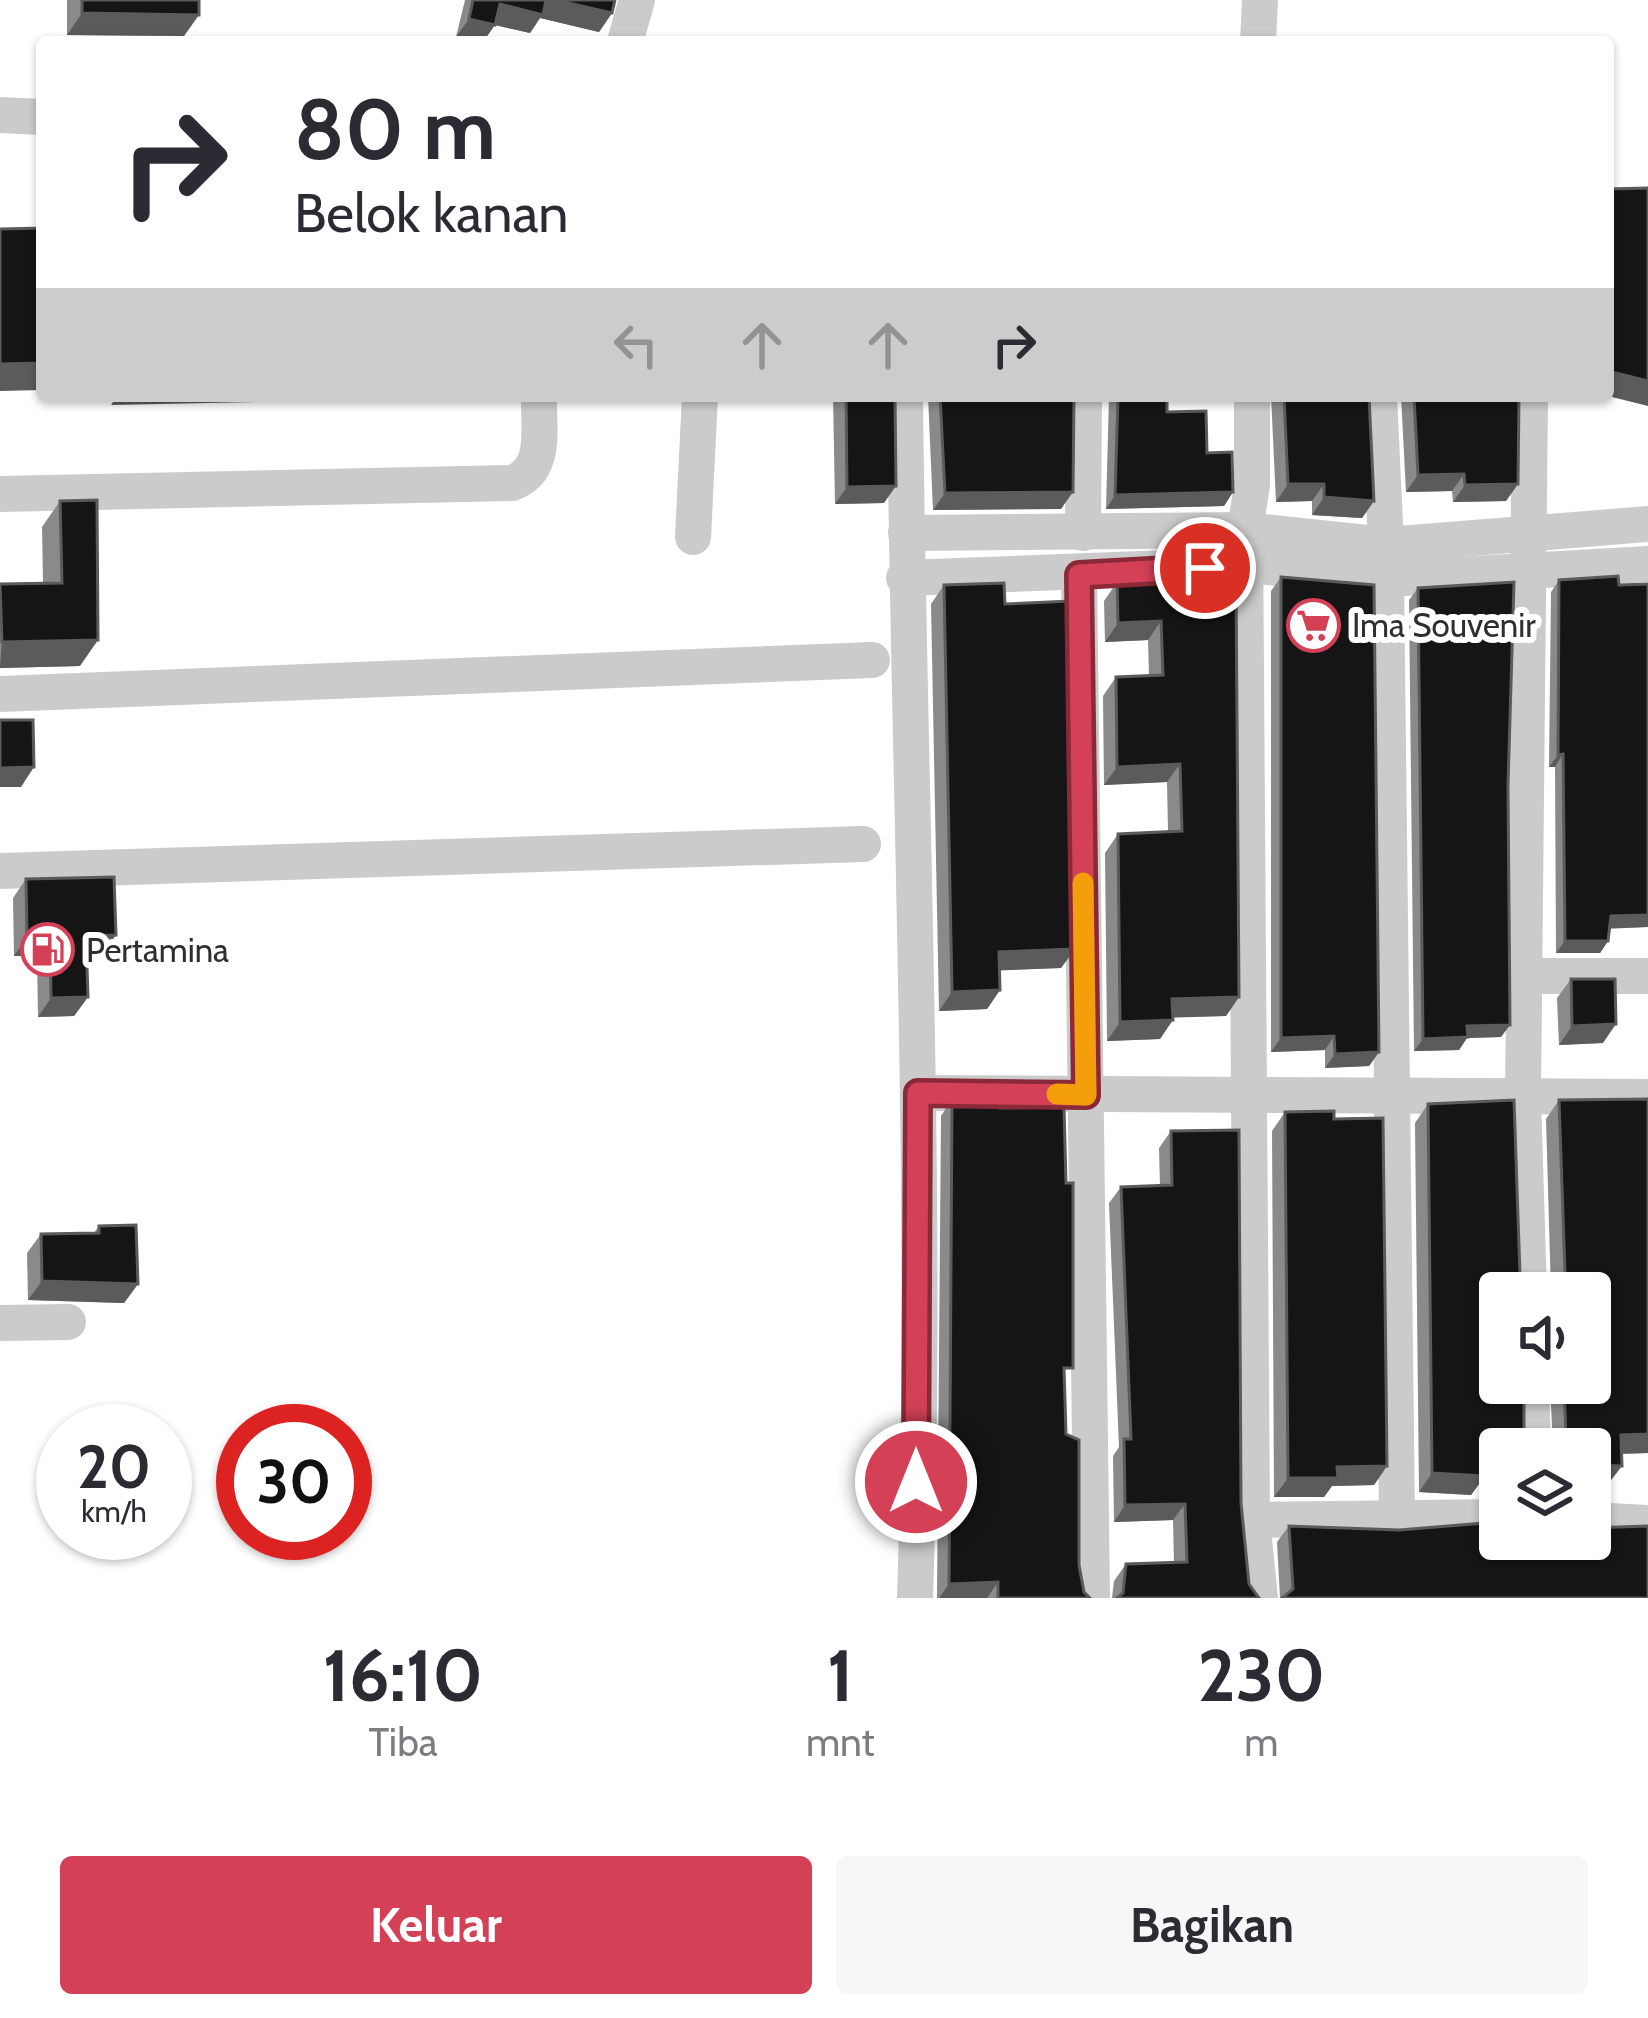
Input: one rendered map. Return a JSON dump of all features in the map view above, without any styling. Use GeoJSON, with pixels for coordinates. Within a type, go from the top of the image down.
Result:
{"type":"FeatureCollection","features":[{"type":"Feature","properties":{"kind":"street"},"geometry":{"type":"LineString","coordinates":[[628,36],[637,0]]}},
{"type":"Feature","properties":{"kind":"street"},"geometry":{"type":"LineString","coordinates":[[1258,36],[1260,0]]}},
{"type":"Feature","properties":{"kind":"street"},"geometry":{"type":"LineString","coordinates":[[0,115],[36,117]]}},
{"type":"Feature","properties":{"kind":"street"},"geometry":{"type":"LineString","coordinates":[[0,494],[512,483],[527,477],[538,462],[539,402]]}},
{"type":"Feature","properties":{"kind":"street"},"geometry":{"type":"LineString","coordinates":[[693,537],[700,402]]}},
{"type":"Feature","properties":{"kind":"street"},"geometry":{"type":"LineString","coordinates":[[905,402],[904,578],[918,1093],[915,1598]]}},
{"type":"Feature","properties":{"kind":"street"},"geometry":{"type":"LineString","coordinates":[[1083,533],[1084,402]]}},
{"type":"Feature","properties":{"kind":"street"},"geometry":{"type":"LineString","coordinates":[[1252,402],[1246,548],[1248,1098],[1252,1520],[1260,1598]]}},
{"type":"Feature","properties":{"kind":"street"},"geometry":{"type":"LineString","coordinates":[[1379,402],[1386,562],[1397,1518]]}},
{"type":"Feature","properties":{"kind":"street"},"geometry":{"type":"LineString","coordinates":[[1528,1272],[1523,1097],[1530,402]]}},
{"type":"Feature","properties":{"kind":"street"},"geometry":{"type":"LineString","coordinates":[[906,532],[1083,533],[1386,562],[1528,551],[1648,524]]}},
{"type":"Feature","properties":{"kind":"street"},"geometry":{"type":"LineString","coordinates":[[904,578],[1079,575],[1246,548]]}},
{"type":"Feature","properties":{"kind":"street"},"geometry":{"type":"LineString","coordinates":[[1528,551],[1648,564]]}},
{"type":"Feature","properties":{"kind":"street"},"geometry":{"type":"LineString","coordinates":[[1079,575],[1092,1598]]}},
{"type":"Feature","properties":{"kind":"street"},"geometry":{"type":"LineString","coordinates":[[0,694],[872,660]]}},
{"type":"Feature","properties":{"kind":"street"},"geometry":{"type":"LineString","coordinates":[[0,872],[863,844]]}},
{"type":"Feature","properties":{"kind":"street"},"geometry":{"type":"LineString","coordinates":[[1525,976],[1648,976]]}},
{"type":"Feature","properties":{"kind":"street"},"geometry":{"type":"LineString","coordinates":[[918,1093],[1648,1097]]}},
{"type":"Feature","properties":{"kind":"street"},"geometry":{"type":"LineString","coordinates":[[0,1323],[68,1322]]}},
{"type":"Feature","properties":{"kind":"street"},"geometry":{"type":"LineString","coordinates":[[1252,1520],[1479,1517]]}},
{"type":"Feature","properties":{"kind":"street"},"geometry":{"type":"LineString","coordinates":[[1611,1521],[1648,1523]]}},
{"type":"Feature","properties":{"kind":"building"},"geometry":{"type":"Polygon","coordinates":[[[82,0],[199,0],[199,15],[82,13],[82,0]]]}},
{"type":"Feature","properties":{"kind":"building"},"geometry":{"type":"Polygon","coordinates":[[[473,0],[546,0],[543,15],[500,4],[495,25],[469,19],[473,0]]]}},
{"type":"Feature","properties":{"kind":"building"},"geometry":{"type":"Polygon","coordinates":[[[555,0],[615,0],[612,13],[555,0]]]}},
{"type":"Feature","properties":{"kind":"building"},"geometry":{"type":"Polygon","coordinates":[[[1648,188],[1648,381],[1614,372],[1614,189],[1648,188]]]}},
{"type":"Feature","properties":{"kind":"building"},"geometry":{"type":"Polygon","coordinates":[[[36,228],[36,363],[0,364],[0,229],[36,228]]]}},
{"type":"Feature","properties":{"kind":"building"},"geometry":{"type":"Polygon","coordinates":[[[846,402],[895,402],[896,486],[847,487],[846,402]]]}},
{"type":"Feature","properties":{"kind":"building"},"geometry":{"type":"Polygon","coordinates":[[[940,402],[1074,402],[1073,492],[945,493],[940,402]]]}},
{"type":"Feature","properties":{"kind":"building"},"geometry":{"type":"Polygon","coordinates":[[[1118,402],[1167,402],[1167,412],[1206,411],[1207,453],[1232,452],[1233,492],[1115,495],[1118,402]]]}},
{"type":"Feature","properties":{"kind":"building"},"geometry":{"type":"Polygon","coordinates":[[[1284,402],[1369,402],[1374,501],[1324,497],[1324,484],[1288,484],[1284,402]]]}},
{"type":"Feature","properties":{"kind":"building"},"geometry":{"type":"Polygon","coordinates":[[[1414,402],[1519,402],[1518,484],[1465,485],[1464,474],[1418,475],[1414,402]]]}},
{"type":"Feature","properties":{"kind":"building"},"geometry":{"type":"Polygon","coordinates":[[[97,500],[98,640],[2,642],[0,584],[62,583],[60,501],[97,500]]]}},
{"type":"Feature","properties":{"kind":"building"},"geometry":{"type":"Polygon","coordinates":[[[1618,576],[1619,585],[1648,584],[1648,915],[1611,916],[1608,941],[1565,941],[1563,754],[1558,755],[1559,580],[1618,576]]]}},
{"type":"Feature","properties":{"kind":"building"},"geometry":{"type":"Polygon","coordinates":[[[1236,577],[1239,997],[1172,999],[1173,1020],[1120,1022],[1118,834],[1182,831],[1180,764],[1117,767],[1116,677],[1163,675],[1161,621],[1118,623],[1117,582],[1236,577]]]}},
{"type":"Feature","properties":{"kind":"building"},"geometry":{"type":"Polygon","coordinates":[[[1281,577],[1374,585],[1379,1052],[1335,1054],[1334,1036],[1281,1038],[1281,577]]]}},
{"type":"Feature","properties":{"kind":"building"},"geometry":{"type":"Polygon","coordinates":[[[1514,582],[1508,786],[1510,1025],[1467,1026],[1468,1037],[1423,1039],[1418,588],[1514,582]]]}},
{"type":"Feature","properties":{"kind":"building"},"geometry":{"type":"Polygon","coordinates":[[[1004,583],[1005,604],[1070,601],[1075,949],[999,952],[1000,990],[952,992],[944,585],[1004,583]]]}},
{"type":"Feature","properties":{"kind":"building"},"geometry":{"type":"Polygon","coordinates":[[[0,720],[33,720],[34,767],[0,768],[0,720]]]}},
{"type":"Feature","properties":{"kind":"building"},"geometry":{"type":"Polygon","coordinates":[[[114,877],[116,935],[86,936],[88,997],[51,998],[50,937],[27,937],[26,879],[114,877]]]}},
{"type":"Feature","properties":{"kind":"building"},"geometry":{"type":"Polygon","coordinates":[[[1571,979],[1615,979],[1616,1024],[1572,1026],[1571,979]]]}},
{"type":"Feature","properties":{"kind":"building"},"geometry":{"type":"Polygon","coordinates":[[[952,1099],[1000,1099],[1000,1108],[1064,1107],[1066,1183],[1073,1183],[1073,1368],[1064,1368],[1066,1434],[1079,1440],[1079,1565],[1084,1592],[1090,1598],[998,1598],[998,1582],[949,1584],[952,1099]]]}},
{"type":"Feature","properties":{"kind":"building"},"geometry":{"type":"Polygon","coordinates":[[[1648,1099],[1648,1434],[1621,1435],[1622,1466],[1611,1466],[1611,1428],[1566,1428],[1565,1404],[1611,1404],[1611,1272],[1565,1272],[1559,1100],[1648,1099]]]}},
{"type":"Feature","properties":{"kind":"building"},"geometry":{"type":"Polygon","coordinates":[[[1514,1100],[1520,1272],[1479,1272],[1479,1404],[1524,1404],[1524,1428],[1479,1428],[1479,1476],[1432,1473],[1428,1104],[1514,1100]]]}},
{"type":"Feature","properties":{"kind":"building"},"geometry":{"type":"Polygon","coordinates":[[[1334,1111],[1334,1119],[1383,1118],[1387,1466],[1337,1467],[1338,1478],[1288,1478],[1285,1112],[1334,1111]]]}},
{"type":"Feature","properties":{"kind":"building"},"geometry":{"type":"Polygon","coordinates":[[[1239,1130],[1241,1503],[1249,1584],[1259,1598],[1117,1598],[1123,1593],[1126,1564],[1187,1562],[1185,1504],[1125,1505],[1124,1439],[1131,1439],[1121,1187],[1172,1185],[1171,1131],[1239,1130]]]}},
{"type":"Feature","properties":{"kind":"building"},"geometry":{"type":"Polygon","coordinates":[[[136,1225],[138,1284],[42,1281],[41,1234],[99,1233],[99,1226],[136,1225]]]}},
{"type":"Feature","properties":{"kind":"building"},"geometry":{"type":"Polygon","coordinates":[[[1479,1523],[1479,1560],[1611,1560],[1611,1527],[1648,1526],[1648,1598],[1282,1598],[1293,1589],[1289,1526],[1399,1530],[1479,1523]]]}},
{"type":"Feature","properties":{"kind":"slow traffic"},"geometry":{"type":"LineString","coordinates":[[1057,1094],[1086,1095],[1083,883]]}},
{"type":"Feature","properties":{"kind":"place","name":"Ima Souvenir"},"geometry":{"type":"Point","coordinates":[1313,625]}},
{"type":"Feature","properties":{"kind":"place","name":"Pertamina"},"geometry":{"type":"Point","coordinates":[47,950]}},
{"type":"Feature","properties":{"kind":"route"},"geometry":{"type":"LineString","coordinates":[[916,1482],[918,1093],[1086,1095],[1079,575],[1205,568]]}}]}
